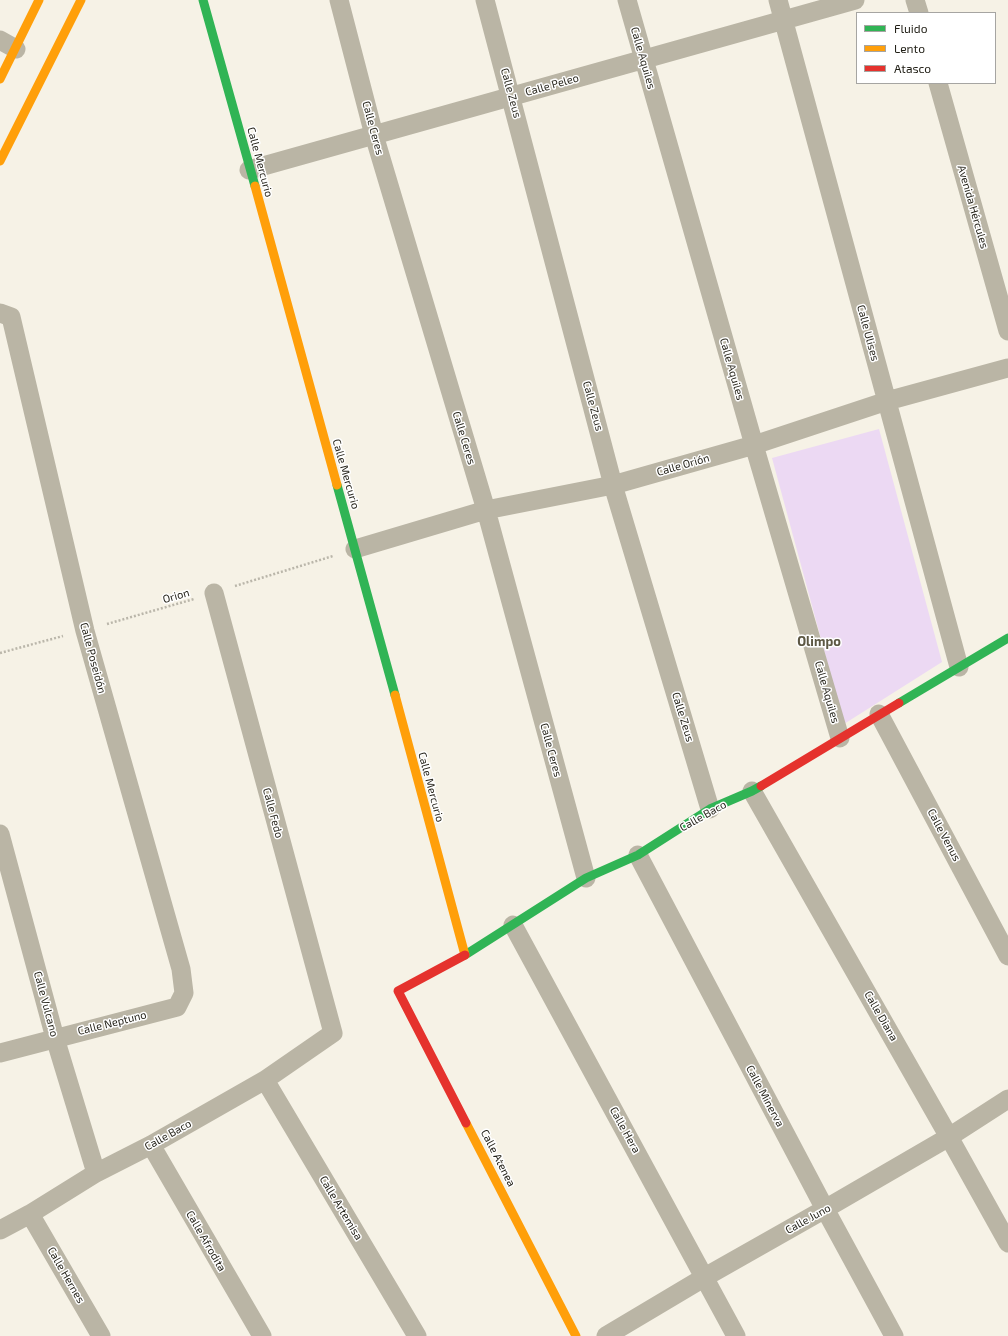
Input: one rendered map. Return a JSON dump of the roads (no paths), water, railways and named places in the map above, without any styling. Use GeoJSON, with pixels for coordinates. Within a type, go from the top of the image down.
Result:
{"type":"FeatureCollection","features":[{"type":"Feature","properties":{"kind":"street"},"geometry":{"type":"LineString","coordinates":[[0,79],[8,45],[39,0]]}},
{"type":"Feature","properties":{"kind":"street"},"geometry":{"type":"LineString","coordinates":[[0,161],[81,0]]}},
{"type":"Feature","properties":{"kind":"street","name":"Calle Mercurio"},"geometry":{"type":"LineString","coordinates":[[203,0],[355,549],[464,955]]}},
{"type":"Feature","properties":{"kind":"street","name":"Calle Ceres"},"geometry":{"type":"LineString","coordinates":[[340,0],[374,135],[486,510],[586,878]]}},
{"type":"Feature","properties":{"kind":"street","name":"Calle Zeus"},"geometry":{"type":"LineString","coordinates":[[485,0],[512,96],[613,485],[710,810]]}},
{"type":"Feature","properties":{"kind":"street","name":"Calle Aquiles"},"geometry":{"type":"LineString","coordinates":[[627,0],[754,445],[840,738]]}},
{"type":"Feature","properties":{"kind":"street","name":"Calle Ulises"},"geometry":{"type":"LineString","coordinates":[[778,0],[959,667]]}},
{"type":"Feature","properties":{"kind":"street","name":"Calle Peleo"},"geometry":{"type":"LineString","coordinates":[[249,170],[855,0]]}},
{"type":"Feature","properties":{"kind":"street"},"geometry":{"type":"LineString","coordinates":[[915,0],[919,12]]}},
{"type":"Feature","properties":{"kind":"street","name":"Avenida Hércules"},"geometry":{"type":"LineString","coordinates":[[938,84],[1008,331]]}},
{"type":"Feature","properties":{"kind":"street","name":"Calle Poseidón"},"geometry":{"type":"LineString","coordinates":[[0,313],[11,316],[85,631],[181,969],[184,993],[177,1007]]}},
{"type":"Feature","properties":{"kind":"street","name":"Calle Orión"},"geometry":{"type":"LineString","coordinates":[[355,549],[486,510],[613,485],[754,445],[887,401],[1008,368]]}},
{"type":"Feature","properties":{"kind":"street","name":"Calle Fedo"},"geometry":{"type":"LineString","coordinates":[[214,593],[333,1033]]}},
{"type":"Feature","properties":{"kind":"street","name":"Calle Baco"},"geometry":{"type":"LineString","coordinates":[[398,992],[464,955],[586,878],[638,855],[710,810],[752,790],[1008,638]]}},
{"type":"Feature","properties":{"kind":"street","name":"Calle Venus"},"geometry":{"type":"LineString","coordinates":[[879,714],[1008,956]]}},
{"type":"Feature","properties":{"kind":"street","name":"Calle Diana"},"geometry":{"type":"LineString","coordinates":[[752,790],[1008,1243]]}},
{"type":"Feature","properties":{"kind":"street","name":"Calle Vulcano"},"geometry":{"type":"LineString","coordinates":[[0,834],[54,1038],[96,1173]]}},
{"type":"Feature","properties":{"kind":"street","name":"Calle Minerva"},"geometry":{"type":"LineString","coordinates":[[638,855],[825,1209],[894,1336]]}},
{"type":"Feature","properties":{"kind":"street","name":"Calle Hera"},"geometry":{"type":"LineString","coordinates":[[513,925],[736,1336]]}},
{"type":"Feature","properties":{"kind":"street","name":"Calle Atenea"},"geometry":{"type":"LineString","coordinates":[[398,992],[576,1336]]}},
{"type":"Feature","properties":{"kind":"street","name":"Calle Neptuno"},"geometry":{"type":"LineString","coordinates":[[0,1052],[177,1007]]}},
{"type":"Feature","properties":{"kind":"street","name":"Calle Baco"},"geometry":{"type":"LineString","coordinates":[[0,1230],[30,1214],[96,1173],[151,1145],[266,1080],[333,1033]]}},
{"type":"Feature","properties":{"kind":"street","name":"Calle Artemisa"},"geometry":{"type":"LineString","coordinates":[[266,1080],[417,1336]]}},
{"type":"Feature","properties":{"kind":"street","name":"Calle Juno"},"geometry":{"type":"LineString","coordinates":[[606,1336],[704,1277],[949,1137],[1008,1099]]}},
{"type":"Feature","properties":{"kind":"street","name":"Calle Afrodita"},"geometry":{"type":"LineString","coordinates":[[151,1145],[262,1336]]}},
{"type":"Feature","properties":{"kind":"street","name":"Calle Hernes"},"geometry":{"type":"LineString","coordinates":[[30,1214],[101,1336]]}},
{"type":"Feature","properties":{"kind":"district","name":"Olimpo"},"geometry":{"type":"Point","coordinates":[819,642]}}]}
